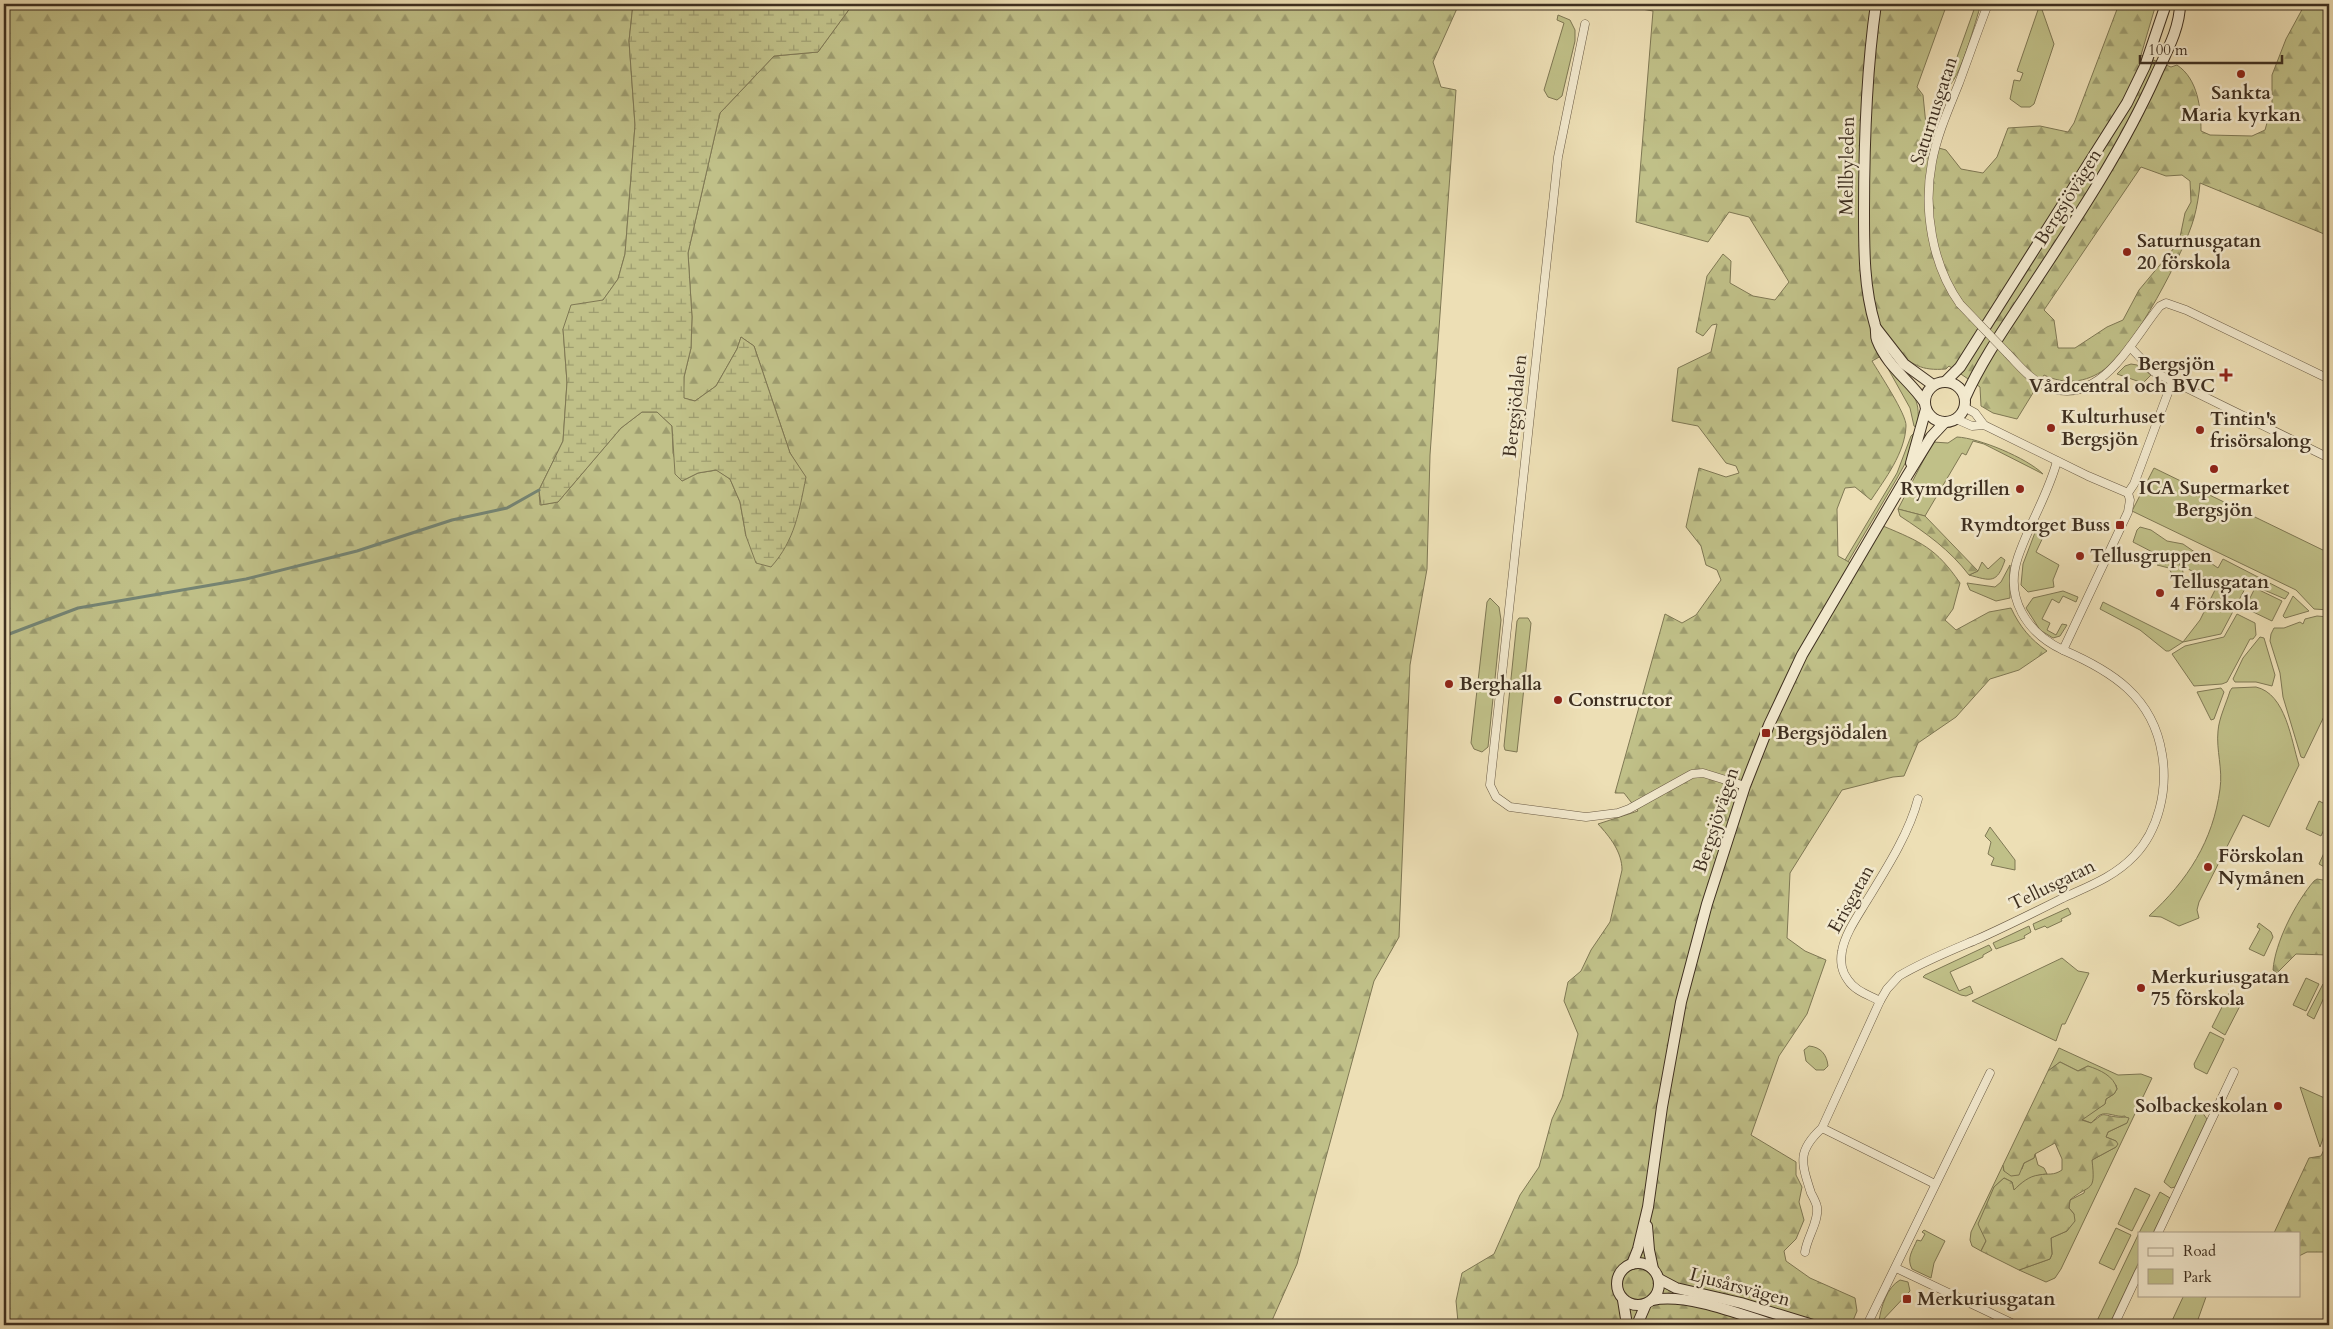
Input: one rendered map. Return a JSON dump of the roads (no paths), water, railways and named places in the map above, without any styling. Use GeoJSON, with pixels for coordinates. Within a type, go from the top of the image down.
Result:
{"type":"FeatureCollection","features":[{"type":"Feature","properties":{"kind":"main road","name":"Mellbyleden"},"geometry":{"type":"LineString","coordinates":[[1876,4],[1866,96],[1864,184],[1865,277],[1870,308],[1876,328],[1876,337],[1886,358],[1925,406]]}},
{"type":"Feature","properties":{"kind":"main road","name":"Bergsjövägen"},"geometry":{"type":"LineString","coordinates":[[1945,382],[1960,367],[2116,122],[2145,66],[2166,4]]}},
{"type":"Feature","properties":{"kind":"main road","name":"Bergsjövägen"},"geometry":{"type":"LineString","coordinates":[[1956,419],[1986,357],[2091,195],[2129,131],[2168,49],[2182,6]]}},
{"type":"Feature","properties":{"kind":"main road","name":"Mellbyleden"},"geometry":{"type":"LineString","coordinates":[[1876,328],[1904,364],[1933,385]]}},
{"type":"Feature","properties":{"kind":"main road"},"geometry":{"type":"LineString","coordinates":[[1933,385],[1945,382],[1956,385],[1965,402]]}},
{"type":"Feature","properties":{"kind":"main road","name":"Bergsjövägen"},"geometry":{"type":"LineString","coordinates":[[1907,476],[1927,393],[1933,385]]}},
{"type":"Feature","properties":{"kind":"main road"},"geometry":{"type":"LineString","coordinates":[[1925,406],[1933,418],[1945,422],[1956,419]]}},
{"type":"Feature","properties":{"kind":"main road","name":"Bergsjövägen"},"geometry":{"type":"LineString","coordinates":[[1627,1325],[1623,1300],[1617,1282],[1622,1271],[1632,1264],[1638,1249],[1648,1207],[1681,1002],[1707,904],[1746,786],[1769,725],[1798,661],[1907,476],[1931,437],[1945,422]]}},
{"type":"Feature","properties":{"kind":"main road","name":"Bergsjövägen"},"geometry":{"type":"LineString","coordinates":[[1648,1207],[1649,1250],[1653,1269],[1659,1279]]}},
{"type":"Feature","properties":{"kind":"main road"},"geometry":{"type":"LineString","coordinates":[[1632,1264],[1643,1263],[1653,1269]]}},
{"type":"Feature","properties":{"kind":"main road"},"geometry":{"type":"LineString","coordinates":[[1637,1325],[1649,1302],[1659,1291],[1659,1279]]}},
{"type":"Feature","properties":{"kind":"main road","name":"Ljusårsvägen"},"geometry":{"type":"LineString","coordinates":[[1659,1279],[1676,1288],[1741,1303],[1813,1325]]}},
{"type":"Feature","properties":{"kind":"main road","name":"Ljusårsvägen"},"geometry":{"type":"LineString","coordinates":[[1649,1302],[1676,1299],[1699,1303],[1774,1325]]}},
{"type":"Feature","properties":{"kind":"main road"},"geometry":{"type":"LineString","coordinates":[[1623,1300],[1634,1305],[1649,1302]]}},
{"type":"Feature","properties":{"kind":"street","name":"Saturnusgatan"},"geometry":{"type":"LineString","coordinates":[[1988,4],[1944,121],[1932,161],[1929,185],[1932,232],[1938,261],[1946,282],[1960,304],[2037,382],[2054,388],[2075,390],[2095,382],[2109,371],[2130,347],[2155,311],[2166,303],[2186,310],[2329,379]]}},
{"type":"Feature","properties":{"kind":"street","name":"Bergsjödalen"},"geometry":{"type":"LineString","coordinates":[[1585,24],[1558,157],[1490,785],[1496,798],[1510,807],[1586,817],[1618,813],[1629,809],[1692,774],[1703,773],[1746,786]]}},
{"type":"Feature","properties":{"kind":"street"},"geometry":{"type":"LineString","coordinates":[[2130,347],[2154,372],[2329,458]]}},
{"type":"Feature","properties":{"kind":"street"},"geometry":{"type":"LineString","coordinates":[[2063,650],[2128,512],[2130,500],[2128,493],[2134,484],[2172,382]]}},
{"type":"Feature","properties":{"kind":"street"},"geometry":{"type":"LineString","coordinates":[[1965,402],[1984,425],[2119,491],[2128,493]]}},
{"type":"Feature","properties":{"kind":"street"},"geometry":{"type":"LineString","coordinates":[[1956,419],[1972,426],[1984,425]]}},
{"type":"Feature","properties":{"kind":"street","name":"Tellusgatan"},"geometry":{"type":"LineString","coordinates":[[1822,1128],[1880,1001],[1891,983],[1906,972],[2098,883],[2136,854],[2153,826],[2161,802],[2164,767],[2161,745],[2152,722],[2141,702],[2127,686],[2104,670],[2039,636],[2023,616],[2018,606],[2015,586],[2018,558],[2048,490],[2057,461]]}},
{"type":"Feature","properties":{"kind":"street","name":"Erisgatan"},"geometry":{"type":"LineString","coordinates":[[1880,1001],[1856,989],[1847,980],[1842,965],[1842,951],[1852,925],[1892,859],[1915,811],[1918,799]]}},
{"type":"Feature","properties":{"kind":"street"},"geometry":{"type":"LineString","coordinates":[[2158,1232],[2234,1072]]}},
{"type":"Feature","properties":{"kind":"street"},"geometry":{"type":"LineString","coordinates":[[1868,1325],[1990,1073]]}},
{"type":"Feature","properties":{"kind":"street"},"geometry":{"type":"LineString","coordinates":[[1806,1252],[1807,1240],[1815,1221],[1817,1207],[1806,1178],[1803,1152],[1808,1141],[1822,1128],[1935,1184]]}},
{"type":"Feature","properties":{"kind":"street"},"geometry":{"type":"LineString","coordinates":[[1896,1268],[2016,1325]]}},
{"type":"Feature","properties":{"kind":"street"},"geometry":{"type":"LineString","coordinates":[[2114,1325],[2138,1274]]}},
{"type":"Feature","properties":{"kind":"waterway"},"geometry":{"type":"LineString","coordinates":[[4,636],[78,608],[246,579],[357,551],[452,520],[507,508],[539,490]]}},
{"type":"Feature","properties":{"kind":"place","name":"Sankta Maria kyrkan"},"geometry":{"type":"Point","coordinates":[2241,74]}},
{"type":"Feature","properties":{"kind":"place","name":"Saturnusgatan 20 förskola"},"geometry":{"type":"Point","coordinates":[2127,252]}},
{"type":"Feature","properties":{"kind":"place","name":"Bergsjön Vårdcentral och BVC"},"geometry":{"type":"Point","coordinates":[2226,375]}},
{"type":"Feature","properties":{"kind":"place","name":"Kulturhuset Bergsjön"},"geometry":{"type":"Point","coordinates":[2051,428]}},
{"type":"Feature","properties":{"kind":"place","name":"Tintin's frisörsalong"},"geometry":{"type":"Point","coordinates":[2200,430]}},
{"type":"Feature","properties":{"kind":"place","name":"ICA Supermarket Bergsjön"},"geometry":{"type":"Point","coordinates":[2214,469]}},
{"type":"Feature","properties":{"kind":"place","name":"Rymdgrillen"},"geometry":{"type":"Point","coordinates":[2020,489]}},
{"type":"Feature","properties":{"kind":"place","name":"Rymdtorget Buss"},"geometry":{"type":"Point","coordinates":[2120,525]}},
{"type":"Feature","properties":{"kind":"place","name":"Tellusgruppen"},"geometry":{"type":"Point","coordinates":[2080,556]}},
{"type":"Feature","properties":{"kind":"place","name":"Tellusgatan 4 Förskola"},"geometry":{"type":"Point","coordinates":[2160,593]}},
{"type":"Feature","properties":{"kind":"place","name":"Berghalla"},"geometry":{"type":"Point","coordinates":[1449,684]}},
{"type":"Feature","properties":{"kind":"place","name":"Constructor"},"geometry":{"type":"Point","coordinates":[1558,700]}},
{"type":"Feature","properties":{"kind":"place","name":"Bergsjödalen"},"geometry":{"type":"Point","coordinates":[1766,733]}},
{"type":"Feature","properties":{"kind":"place","name":"Förskolan Nymånen"},"geometry":{"type":"Point","coordinates":[2208,867]}},
{"type":"Feature","properties":{"kind":"place","name":"Merkuriusgatan 75 förskola"},"geometry":{"type":"Point","coordinates":[2141,988]}},
{"type":"Feature","properties":{"kind":"place","name":"Solbackeskolan"},"geometry":{"type":"Point","coordinates":[2278,1106]}},
{"type":"Feature","properties":{"kind":"place","name":"Merkuriusgatan"},"geometry":{"type":"Point","coordinates":[1907,1299]}}]}
